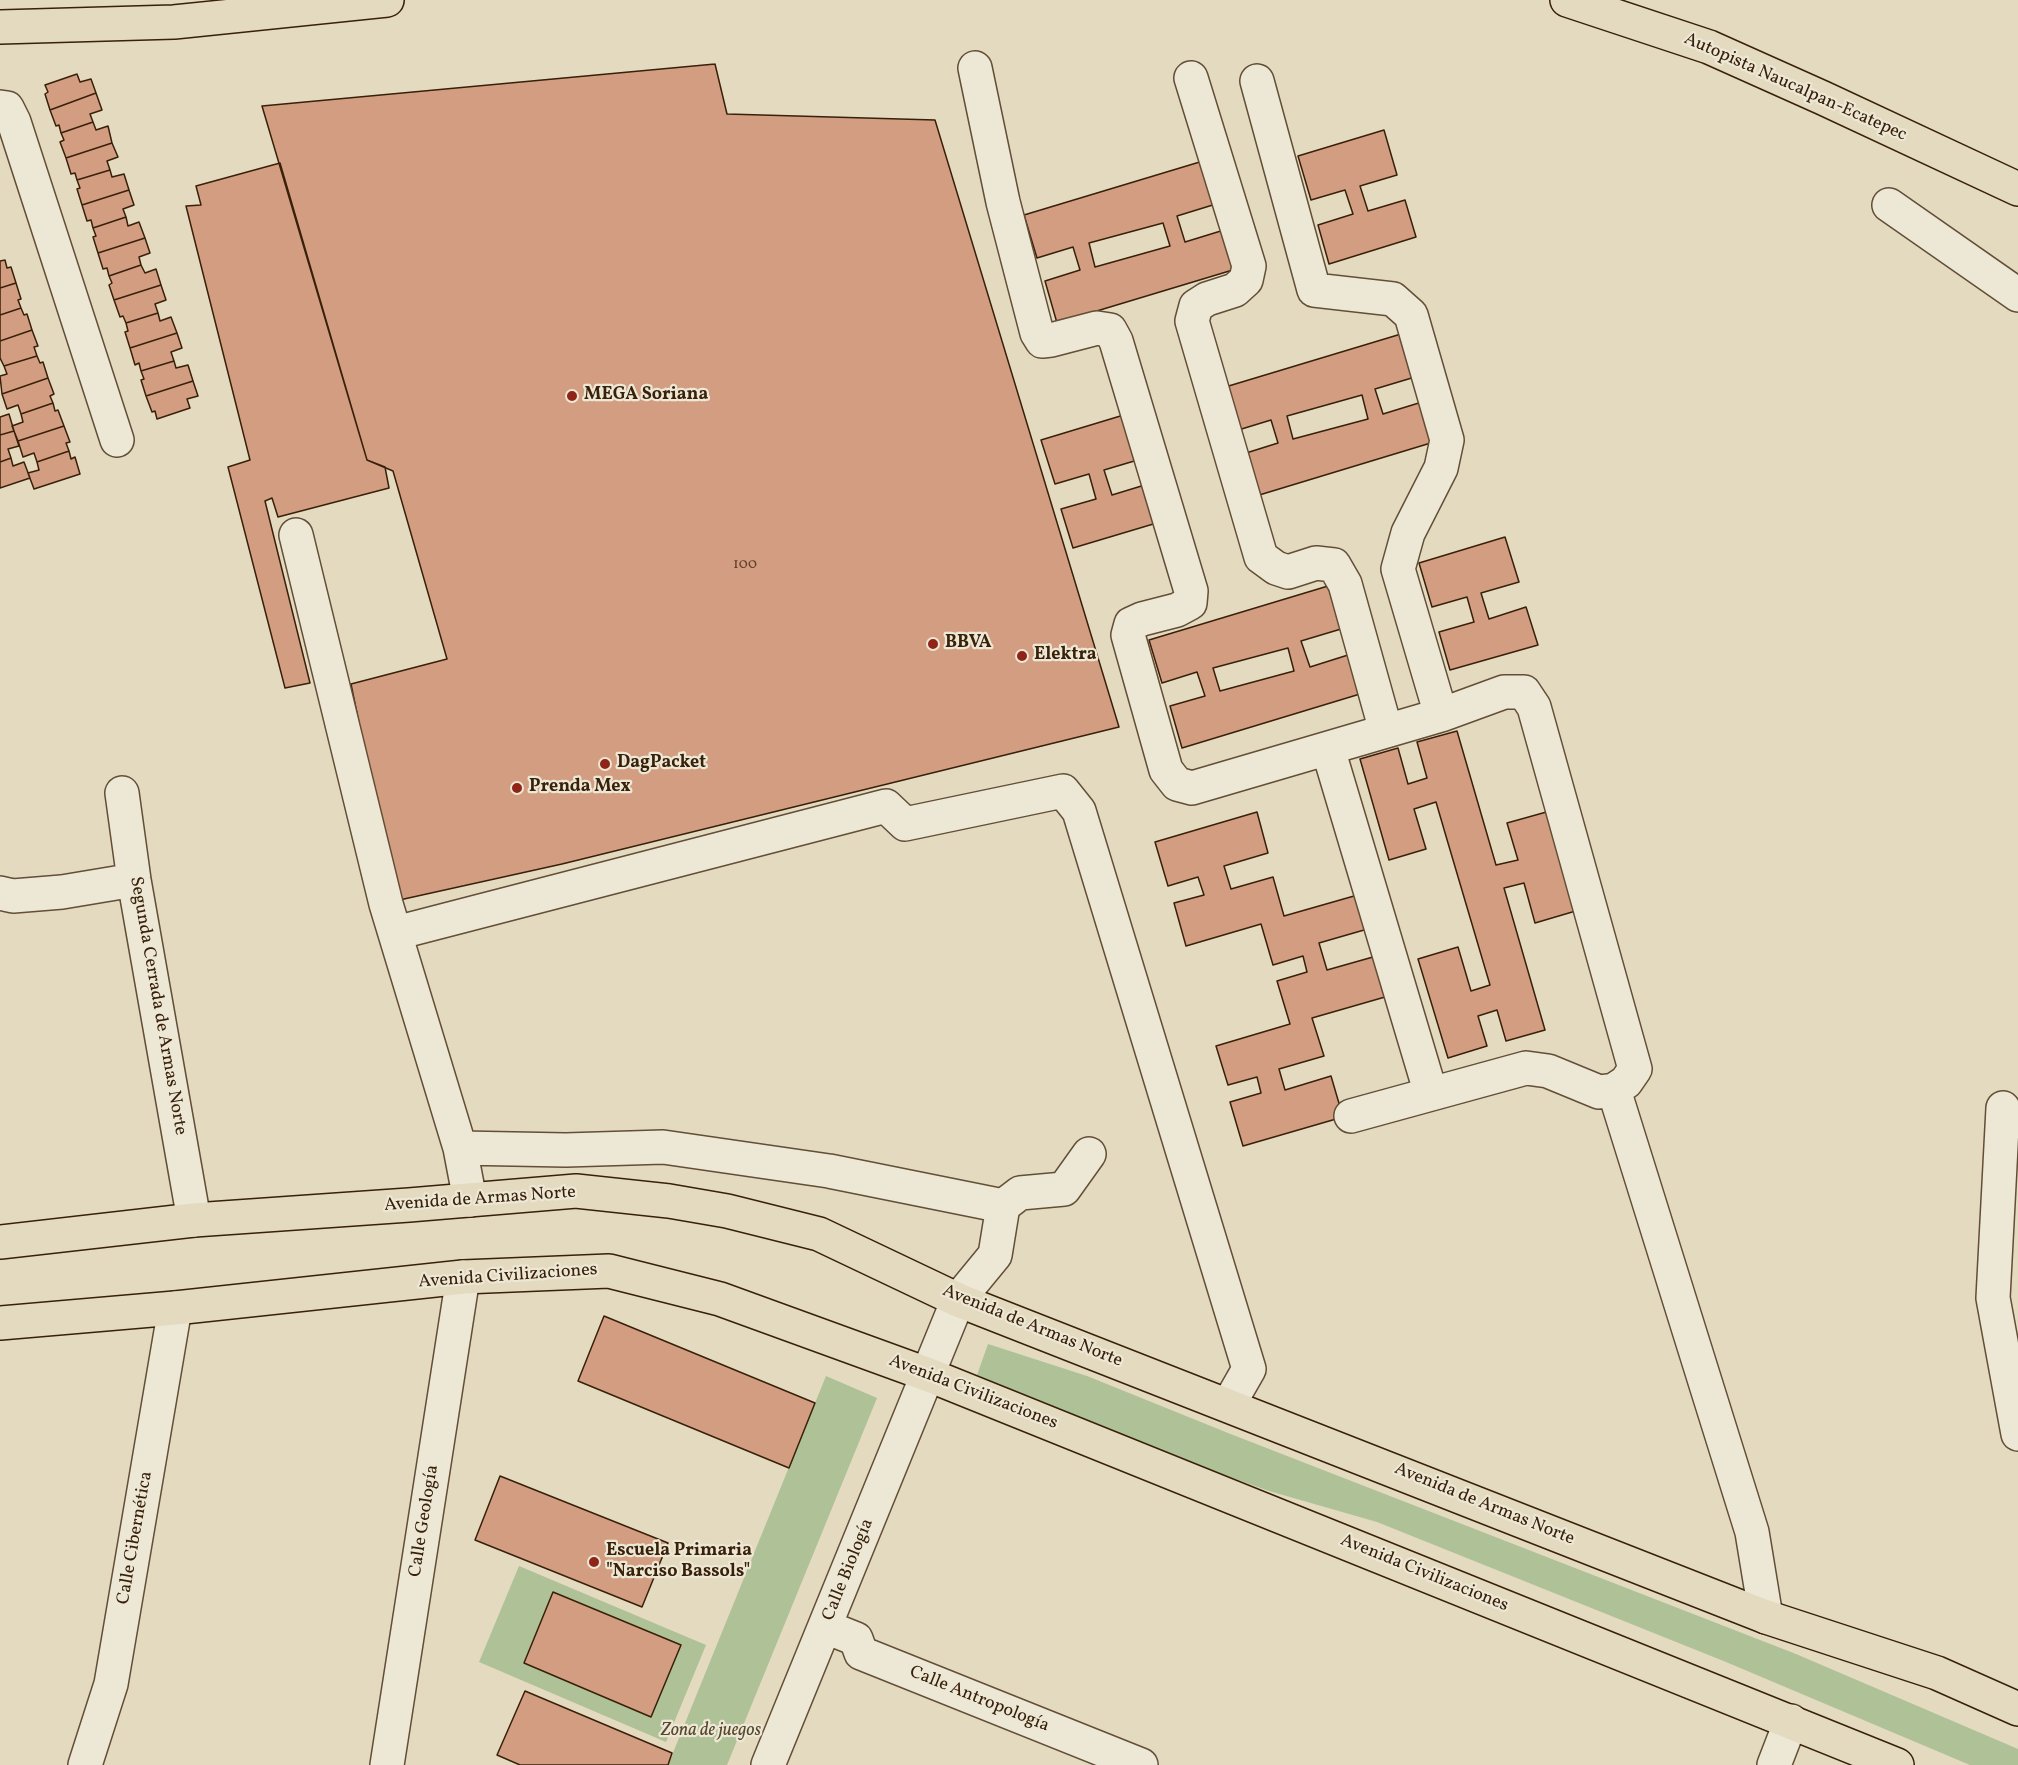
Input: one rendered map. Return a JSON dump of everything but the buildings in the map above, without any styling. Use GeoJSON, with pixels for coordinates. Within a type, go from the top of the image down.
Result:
{"type":"FeatureCollection","features":[{"type":"Feature","properties":{"kind":"main road"},"geometry":{"type":"LineString","coordinates":[[0,27],[174,22],[387,0]]}},
{"type":"Feature","properties":{"kind":"main road","name":"Autopista Naucalpan-Ecatepec"},"geometry":{"type":"LineString","coordinates":[[1567,0],[1709,47],[2018,189]]}},
{"type":"Feature","properties":{"kind":"main road","name":"Avenida de Armas Norte"},"geometry":{"type":"LineString","coordinates":[[0,1242],[194,1220],[576,1191],[669,1201],[727,1211],[819,1234],[958,1299],[1766,1617],[1937,1673],[2018,1709]]}},
{"type":"Feature","properties":{"kind":"main road","name":"Avenida Civilizaciones"},"geometry":{"type":"LineString","coordinates":[[0,1323],[175,1308],[463,1277],[609,1271],[720,1299],[929,1375],[1897,1765]]}},
{"type":"Feature","properties":{"kind":"street"},"geometry":{"type":"LineString","coordinates":[[975,68],[1003,202],[1037,333],[1042,340],[1051,340],[1097,328],[1110,330],[1191,591],[1190,603],[1177,610],[1131,624],[1128,635],[1166,770],[1177,784],[1192,788],[1441,715],[1504,692],[1524,692],[1534,707],[1635,1069],[1626,1082],[1614,1090],[1599,1092],[1548,1071],[1526,1068],[1351,1116]]}},
{"type":"Feature","properties":{"kind":"street"},"geometry":{"type":"LineString","coordinates":[[1191,78],[1249,266],[1246,280],[1235,290],[1207,299],[1197,306],[1192,321],[1261,557],[1276,568],[1288,572],[1316,563],[1334,566],[1345,584],[1386,731]]}},
{"type":"Feature","properties":{"kind":"street"},"geometry":{"type":"LineString","coordinates":[[1257,81],[1314,290],[1393,299],[1411,315],[1447,440],[1441,468],[1408,533],[1398,569],[1441,715]]}},
{"type":"Feature","properties":{"kind":"street"},"geometry":{"type":"LineString","coordinates":[[0,107],[7,108],[14,122],[117,440]]}},
{"type":"Feature","properties":{"kind":"street"},"geometry":{"type":"LineString","coordinates":[[1889,205],[2018,295]]}},
{"type":"Feature","properties":{"kind":"street"},"geometry":{"type":"LineString","coordinates":[[296,535],[386,904],[460,1148],[470,1200]]}},
{"type":"Feature","properties":{"kind":"street"},"geometry":{"type":"LineString","coordinates":[[1328,749],[1431,1095]]}},
{"type":"Feature","properties":{"kind":"street"},"geometry":{"type":"LineString","coordinates":[[396,933],[886,806],[905,824],[1063,791],[1079,811],[1249,1369],[1229,1404]]}},
{"type":"Feature","properties":{"kind":"street","name":"Segunda Cerrada de Armas Norte"},"geometry":{"type":"LineString","coordinates":[[122,792],[194,1220]]}},
{"type":"Feature","properties":{"kind":"street"},"geometry":{"type":"LineString","coordinates":[[0,893],[13,896],[62,892],[135,880]]}},
{"type":"Feature","properties":{"kind":"street"},"geometry":{"type":"LineString","coordinates":[[1614,1090],[1752,1532],[1766,1617]]}},
{"type":"Feature","properties":{"kind":"street"},"geometry":{"type":"LineString","coordinates":[[2003,1108],[1993,1298],[2018,1434]]}},
{"type":"Feature","properties":{"kind":"street"},"geometry":{"type":"LineString","coordinates":[[460,1148],[566,1150],[663,1147],[829,1171],[1003,1206],[1020,1193],[1064,1189],[1089,1154]]}},
{"type":"Feature","properties":{"kind":"street","name":"Calle Biología"},"geometry":{"type":"LineString","coordinates":[[768,1765],[929,1375],[958,1299],[995,1256],[1003,1206]]}},
{"type":"Feature","properties":{"kind":"street","name":"Calle Geología"},"geometry":{"type":"LineString","coordinates":[[387,1765],[463,1277]]}},
{"type":"Feature","properties":{"kind":"street","name":"Calle Cibernética"},"geometry":{"type":"LineString","coordinates":[[84,1765],[111,1684],[175,1308]]}},
{"type":"Feature","properties":{"kind":"street","name":"Calle Antropología"},"geometry":{"type":"LineString","coordinates":[[826,1627],[856,1639],[861,1653],[1141,1765]]}},
{"type":"Feature","properties":{"kind":"street"},"geometry":{"type":"LineString","coordinates":[[1774,1765],[1791,1721]]}},
{"type":"Feature","properties":{"kind":"green space"},"geometry":{"type":"Polygon","coordinates":[[[988,1344],[1087,1376],[1796,1654],[2018,1749],[2018,1765],[1970,1765],[1726,1662],[1377,1522],[1269,1491],[1157,1451],[977,1375],[988,1344]]]}},
{"type":"Feature","properties":{"kind":"green space","name":"Zona de juegos"},"geometry":{"type":"Polygon","coordinates":[[[826,1376],[877,1398],[727,1765],[668,1765],[826,1376]]]}},
{"type":"Feature","properties":{"kind":"green space"},"geometry":{"type":"Polygon","coordinates":[[[519,1566],[706,1645],[666,1742],[479,1662],[519,1566]]]}},
{"type":"Feature","properties":{"kind":"place","name":"MEGA Soriana"},"geometry":{"type":"Point","coordinates":[572,396]}},
{"type":"Feature","properties":{"kind":"place","name":"BBVA"},"geometry":{"type":"Point","coordinates":[933,644]}},
{"type":"Feature","properties":{"kind":"place","name":"Elektra"},"geometry":{"type":"Point","coordinates":[1022,656]}},
{"type":"Feature","properties":{"kind":"place","name":"DagPacket"},"geometry":{"type":"Point","coordinates":[605,764]}},
{"type":"Feature","properties":{"kind":"place","name":"Prenda Mex"},"geometry":{"type":"Point","coordinates":[517,788]}},
{"type":"Feature","properties":{"kind":"place","name":"Escuela Primaria \"Narciso Bassols\""},"geometry":{"type":"Point","coordinates":[594,1562]}}]}
